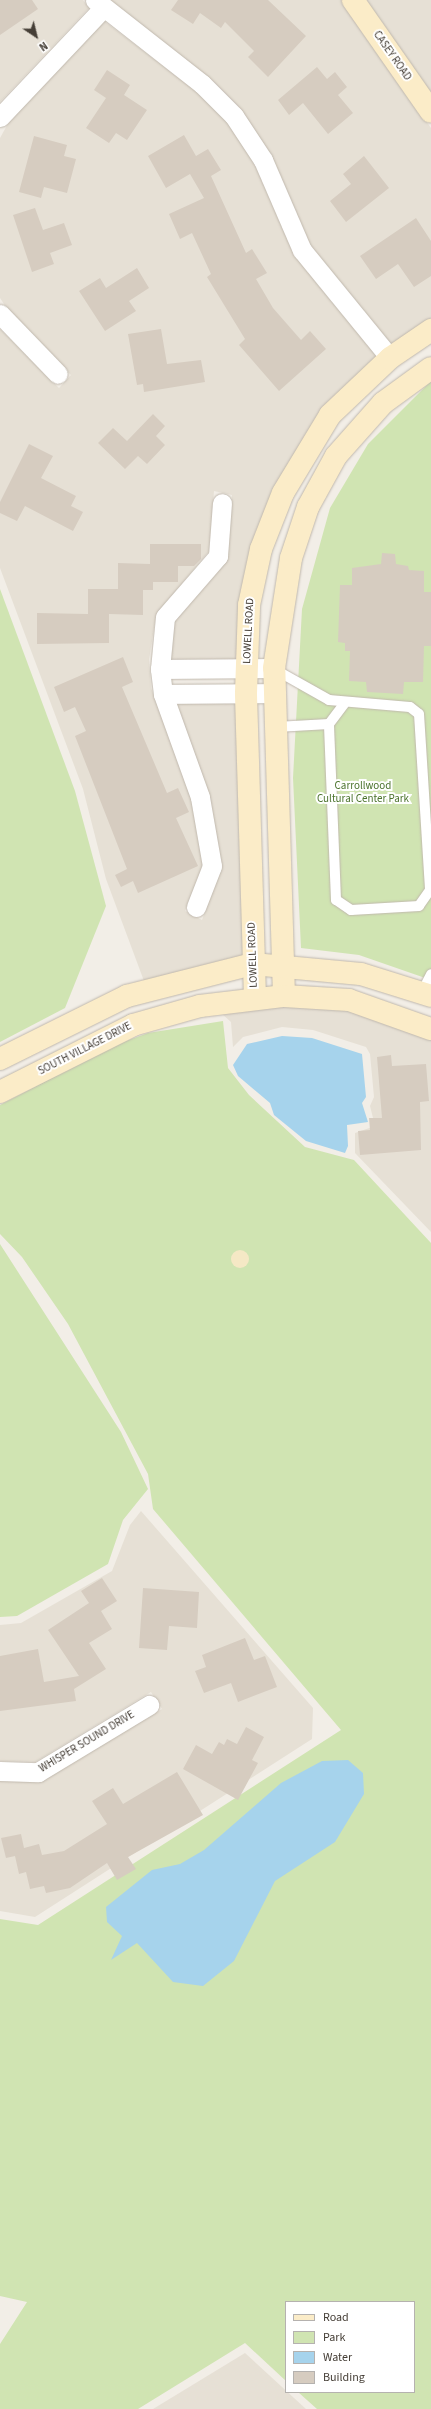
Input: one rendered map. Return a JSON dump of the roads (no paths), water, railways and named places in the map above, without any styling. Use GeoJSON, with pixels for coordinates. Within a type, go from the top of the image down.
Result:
{"type":"FeatureCollection","features":[{"type":"Feature","properties":{"kind":"street","name":"CASEY ROAD"},"geometry":{"type":"LineString","coordinates":[[353,0],[431,112]]}},
{"type":"Feature","properties":{"kind":"street"},"geometry":{"type":"LineString","coordinates":[[0,117],[98,4],[202,84],[234,116],[263,160],[302,250],[390,358],[389,370],[379,389],[341,430],[336,456]]}},
{"type":"Feature","properties":{"kind":"street"},"geometry":{"type":"LineString","coordinates":[[0,314],[58,374]]}},
{"type":"Feature","properties":{"kind":"street","name":"LOWELL ROAD"},"geometry":{"type":"LineString","coordinates":[[255,998],[246,693],[249,605],[261,550],[283,493],[330,415],[390,358],[431,330]]}},
{"type":"Feature","properties":{"kind":"street"},"geometry":{"type":"LineString","coordinates":[[284,996],[274,668],[291,558],[308,507],[336,456],[383,403],[431,368]]}},
{"type":"Feature","properties":{"kind":"street"},"geometry":{"type":"LineString","coordinates":[[196,907],[212,866],[200,797],[163,694],[160,669],[165,617],[218,556],[222,503]]}},
{"type":"Feature","properties":{"kind":"street"},"geometry":{"type":"LineString","coordinates":[[160,669],[274,668]]}},
{"type":"Feature","properties":{"kind":"street"},"geometry":{"type":"LineString","coordinates":[[163,694],[274,693]]}},
{"type":"Feature","properties":{"kind":"street"},"geometry":{"type":"LineString","coordinates":[[0,1059],[127,996],[192,977],[253,964],[361,974],[428,988]]}},
{"type":"Feature","properties":{"kind":"street","name":"SOUTH VILLAGE DRIVE"},"geometry":{"type":"LineString","coordinates":[[0,1092],[133,1025],[200,1006],[255,998],[284,996],[349,1000],[431,1029]]}},
{"type":"Feature","properties":{"kind":"street","name":"WHISPER SOUND DRIVE"},"geometry":{"type":"LineString","coordinates":[[0,1770],[38,1772],[149,1705]]}},
{"type":"Feature","properties":{"kind":"lane"},"geometry":{"type":"LineString","coordinates":[[274,668],[329,700],[344,704],[410,707],[419,714],[430,890],[419,906],[351,910],[336,900],[329,724],[344,704]]}},
{"type":"Feature","properties":{"kind":"lane"},"geometry":{"type":"LineString","coordinates":[[276,727],[329,724]]}},
{"type":"Feature","properties":{"kind":"water"},"geometry":{"type":"Polygon","coordinates":[[[282,1036],[312,1038],[362,1054],[366,1097],[362,1103],[368,1122],[347,1125],[348,1146],[345,1153],[306,1141],[274,1115],[270,1103],[238,1076],[233,1065],[247,1044],[282,1036]]]}},
{"type":"Feature","properties":{"kind":"water"},"geometry":{"type":"Polygon","coordinates":[[[348,1760],[363,1773],[364,1794],[335,1842],[275,1881],[234,1961],[203,1986],[173,1982],[137,1943],[111,1960],[122,1936],[107,1922],[106,1907],[152,1870],[180,1864],[204,1850],[281,1783],[322,1761],[348,1760]]]}},
{"type":"Feature","properties":{"kind":"park label","name":"Carrollwood Cultural Center Park"},"geometry":{"type":"Point","coordinates":[363,793]}}]}
